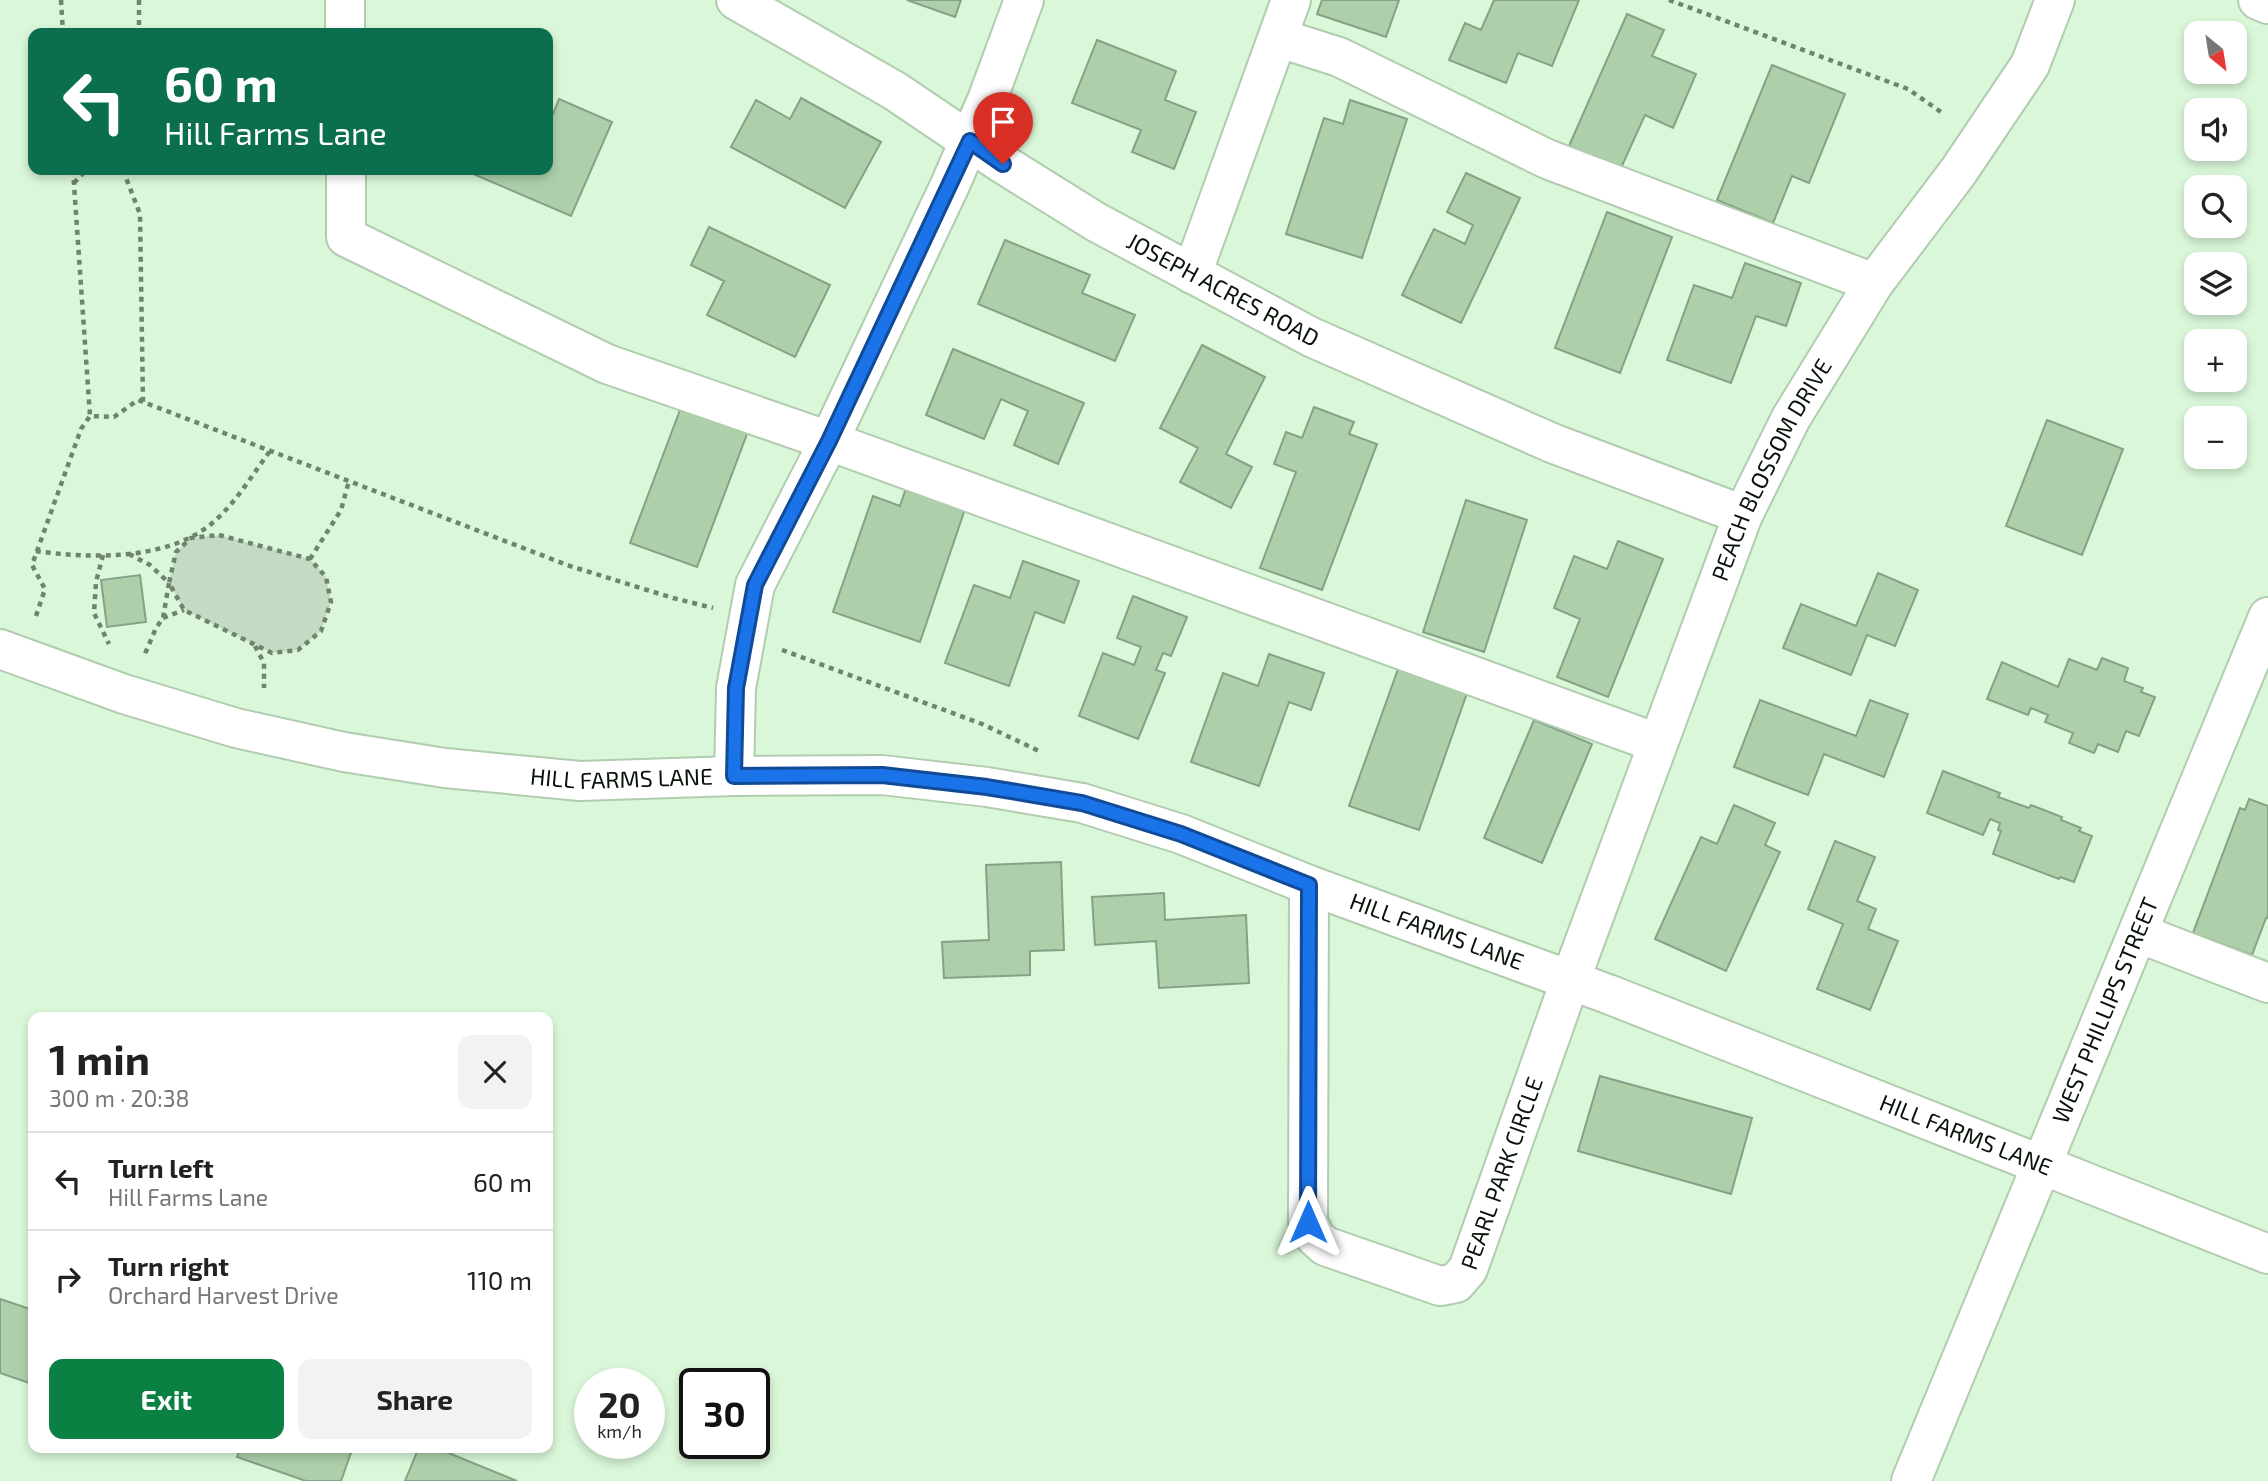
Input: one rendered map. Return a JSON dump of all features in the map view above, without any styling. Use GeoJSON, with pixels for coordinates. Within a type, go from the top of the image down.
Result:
{"type":"FeatureCollection","features":[{"type":"Feature","properties":{"kind":"street"},"geometry":{"type":"LineString","coordinates":[[345,0],[345,28]]}},
{"type":"Feature","properties":{"kind":"street"},"geometry":{"type":"LineString","coordinates":[[734,776],[736,688],[755,585],[829,441],[970,141],[1024,0]]}},
{"type":"Feature","properties":{"kind":"street"},"geometry":{"type":"LineString","coordinates":[[1192,274],[1291,0]]}},
{"type":"Feature","properties":{"kind":"street","name":"PEACH BLOSSOM DRIVE"},"geometry":{"type":"LineString","coordinates":[[1570,981],[1743,514],[1791,418],[1874,282],[1958,172],[2029,65],[2055,0]]}},
{"type":"Feature","properties":{"kind":"street"},"geometry":{"type":"LineString","coordinates":[[2258,0],[2268,4]]}},
{"type":"Feature","properties":{"kind":"street","name":"JOSEPH ACRES ROAD"},"geometry":{"type":"LineString","coordinates":[[746,2],[894,91],[1096,222],[1311,337],[1552,443],[1743,514]]}},
{"type":"Feature","properties":{"kind":"street"},"geometry":{"type":"LineString","coordinates":[[1279,38],[1339,57],[1547,159],[1874,282]]}},
{"type":"Feature","properties":{"kind":"street"},"geometry":{"type":"LineString","coordinates":[[346,175],[346,237],[607,364],[829,441],[1657,743]]}},
{"type":"Feature","properties":{"kind":"street","name":"WEST PHILLIPS STREET"},"geometry":{"type":"LineString","coordinates":[[1911,1481],[2268,617]]}},
{"type":"Feature","properties":{"kind":"street","name":"HILL FARMS LANE"},"geometry":{"type":"LineString","coordinates":[[0,649],[124,694],[236,728],[344,752],[445,768],[580,780],[882,775],[987,787],[1082,803],[1181,834],[1309,885],[1570,981],[2268,1254]]}},
{"type":"Feature","properties":{"kind":"street","name":"PEARL PARK CIRCLE"},"geometry":{"type":"LineString","coordinates":[[1309,885],[1308,1222],[1315,1237],[1325,1246],[1440,1286],[1457,1283],[1468,1269],[1570,981]]}},
{"type":"Feature","properties":{"kind":"street"},"geometry":{"type":"LineString","coordinates":[[2138,933],[2268,983]]}},
{"type":"Feature","properties":{"kind":"path"},"geometry":{"type":"LineString","coordinates":[[61,0],[63,28]]}},
{"type":"Feature","properties":{"kind":"path"},"geometry":{"type":"LineString","coordinates":[[138,0],[139,28]]}},
{"type":"Feature","properties":{"kind":"path"},"geometry":{"type":"LineString","coordinates":[[1669,0],[1908,89],[1941,112]]}},
{"type":"Feature","properties":{"kind":"path"},"geometry":{"type":"LineString","coordinates":[[36,616],[45,589],[32,565],[81,429],[90,416],[73,175]]}},
{"type":"Feature","properties":{"kind":"path"},"geometry":{"type":"LineString","coordinates":[[74,183],[81,175]]}},
{"type":"Feature","properties":{"kind":"path"},"geometry":{"type":"LineString","coordinates":[[124,175],[140,214],[143,402]]}},
{"type":"Feature","properties":{"kind":"path"},"geometry":{"type":"LineString","coordinates":[[90,416],[114,417],[138,400],[570,565],[673,598],[719,609]]}},
{"type":"Feature","properties":{"kind":"path"},"geometry":{"type":"LineString","coordinates":[[144,656],[163,618],[176,552],[216,520],[237,497],[270,451]]}},
{"type":"Feature","properties":{"kind":"path"},"geometry":{"type":"LineString","coordinates":[[310,559],[341,510],[349,481]]}},
{"type":"Feature","properties":{"kind":"path"},"geometry":{"type":"LineString","coordinates":[[36,551],[77,556],[128,553],[160,548],[191,538],[219,535],[310,559],[326,577],[331,602],[321,631],[298,650],[272,653],[184,610],[169,583],[150,565],[128,553]]}},
{"type":"Feature","properties":{"kind":"path"},"geometry":{"type":"LineString","coordinates":[[103,555],[96,582],[94,613],[109,644]]}},
{"type":"Feature","properties":{"kind":"path"},"geometry":{"type":"LineString","coordinates":[[163,618],[184,610]]}},
{"type":"Feature","properties":{"kind":"path"},"geometry":{"type":"LineString","coordinates":[[255,646],[264,663],[264,688]]}},
{"type":"Feature","properties":{"kind":"path"},"geometry":{"type":"LineString","coordinates":[[771,646],[982,724],[1041,752]]}},
{"type":"Feature","properties":{"kind":"green space"},"geometry":{"type":"Polygon","coordinates":[[[219,535],[310,559],[326,577],[331,602],[321,631],[298,650],[272,653],[184,610],[169,583],[176,552],[191,538],[219,535]]]}},
{"type":"Feature","properties":{"kind":"building"},"geometry":{"type":"Polygon","coordinates":[[[907,0],[961,0],[955,17],[907,0]]]}},
{"type":"Feature","properties":{"kind":"building"},"geometry":{"type":"Polygon","coordinates":[[[1322,0],[1399,0],[1386,37],[1317,14],[1322,0]]]}},
{"type":"Feature","properties":{"kind":"building"},"geometry":{"type":"Polygon","coordinates":[[[1494,0],[1579,0],[1552,66],[1518,53],[1506,83],[1449,60],[1465,23],[1481,30],[1494,0]]]}},
{"type":"Feature","properties":{"kind":"building"},"geometry":{"type":"Polygon","coordinates":[[[1627,14],[1664,30],[1652,56],[1696,74],[1673,128],[1645,115],[1621,168],[1569,146],[1627,14]]]}},
{"type":"Feature","properties":{"kind":"building"},"geometry":{"type":"Polygon","coordinates":[[[1097,40],[1176,71],[1165,100],[1196,112],[1174,169],[1132,152],[1141,130],[1072,103],[1097,40]]]}},
{"type":"Feature","properties":{"kind":"building"},"geometry":{"type":"Polygon","coordinates":[[[1772,65],[1845,94],[1809,183],[1792,176],[1773,223],[1717,200],[1772,65]]]}},
{"type":"Feature","properties":{"kind":"building"},"geometry":{"type":"Polygon","coordinates":[[[801,98],[881,142],[845,208],[731,147],[756,100],[790,119],[801,98]]]}},
{"type":"Feature","properties":{"kind":"building"},"geometry":{"type":"Polygon","coordinates":[[[559,99],[612,122],[571,216],[476,175],[553,175],[553,114],[559,99]]]}},
{"type":"Feature","properties":{"kind":"building"},"geometry":{"type":"Polygon","coordinates":[[[1350,100],[1407,119],[1362,258],[1286,234],[1324,118],[1343,124],[1350,100]]]}},
{"type":"Feature","properties":{"kind":"building"},"geometry":{"type":"Polygon","coordinates":[[[1466,173],[1520,198],[1461,323],[1402,295],[1434,229],[1465,244],[1473,225],[1447,212],[1466,173]]]}},
{"type":"Feature","properties":{"kind":"building"},"geometry":{"type":"Polygon","coordinates":[[[1607,212],[1672,237],[1620,373],[1555,348],[1607,212]]]}},
{"type":"Feature","properties":{"kind":"building"},"geometry":{"type":"Polygon","coordinates":[[[709,227],[830,285],[795,357],[707,315],[724,281],[691,265],[709,227]]]}},
{"type":"Feature","properties":{"kind":"building"},"geometry":{"type":"Polygon","coordinates":[[[1005,240],[1090,275],[1082,293],[1135,315],[1115,361],[978,304],[1005,240]]]}},
{"type":"Feature","properties":{"kind":"building"},"geometry":{"type":"Polygon","coordinates":[[[1745,263],[1801,283],[1786,326],[1756,316],[1731,383],[1667,360],[1694,285],[1732,298],[1745,263]]]}},
{"type":"Feature","properties":{"kind":"building"},"geometry":{"type":"Polygon","coordinates":[[[1202,345],[1265,377],[1226,454],[1252,467],[1231,508],[1180,482],[1198,448],[1160,428],[1202,345]]]}},
{"type":"Feature","properties":{"kind":"building"},"geometry":{"type":"Polygon","coordinates":[[[953,349],[1084,403],[1058,464],[1014,445],[1028,411],[1001,399],[984,439],[926,415],[953,349]]]}},
{"type":"Feature","properties":{"kind":"building"},"geometry":{"type":"Polygon","coordinates":[[[683,402],[750,426],[697,567],[630,543],[683,402]]]}},
{"type":"Feature","properties":{"kind":"building"},"geometry":{"type":"Polygon","coordinates":[[[1314,407],[1354,422],[1349,434],[1377,444],[1322,590],[1260,568],[1296,472],[1274,464],[1286,432],[1302,438],[1314,407]]]}},
{"type":"Feature","properties":{"kind":"building"},"geometry":{"type":"Polygon","coordinates":[[[2047,420],[2123,449],[2082,555],[2006,526],[2047,420]]]}},
{"type":"Feature","properties":{"kind":"building"},"geometry":{"type":"Polygon","coordinates":[[[907,485],[966,506],[920,642],[833,612],[873,496],[900,506],[907,485]]]}},
{"type":"Feature","properties":{"kind":"building"},"geometry":{"type":"Polygon","coordinates":[[[1466,500],[1527,520],[1484,652],[1423,632],[1466,500]]]}},
{"type":"Feature","properties":{"kind":"building"},"geometry":{"type":"Polygon","coordinates":[[[1618,541],[1663,559],[1608,697],[1557,677],[1580,619],[1554,608],[1574,556],[1607,569],[1618,541]]]}},
{"type":"Feature","properties":{"kind":"building"},"geometry":{"type":"Polygon","coordinates":[[[1023,561],[1079,581],[1064,623],[1035,612],[1009,686],[945,663],[974,585],[1010,598],[1023,561]]]}},
{"type":"Feature","properties":{"kind":"building"},"geometry":{"type":"Polygon","coordinates":[[[1878,573],[1918,590],[1895,646],[1867,635],[1851,675],[1783,648],[1801,604],[1856,626],[1878,573]]]}},
{"type":"Feature","properties":{"kind":"building"},"geometry":{"type":"Polygon","coordinates":[[[140,575],[146,622],[107,627],[101,580],[140,575]]]}},
{"type":"Feature","properties":{"kind":"building"},"geometry":{"type":"Polygon","coordinates":[[[1133,596],[1187,617],[1171,656],[1163,653],[1156,670],[1165,673],[1138,739],[1079,716],[1103,653],[1134,665],[1141,647],[1117,638],[1133,596]]]}},
{"type":"Feature","properties":{"kind":"building"},"geometry":{"type":"Polygon","coordinates":[[[1269,654],[1324,673],[1311,710],[1289,702],[1259,786],[1191,762],[1223,673],[1258,686],[1269,654]]]}},
{"type":"Feature","properties":{"kind":"building"},"geometry":{"type":"Polygon","coordinates":[[[2102,658],[2128,668],[2124,681],[2143,688],[2141,692],[2155,697],[2139,736],[2126,731],[2118,752],[2098,744],[2094,753],[2069,743],[2073,733],[2045,722],[2048,715],[2031,708],[2028,715],[1987,699],[2002,662],[2058,687],[2069,659],[2097,670],[2102,658]]]}},
{"type":"Feature","properties":{"kind":"building"},"geometry":{"type":"Polygon","coordinates":[[[1398,669],[1467,693],[1419,830],[1349,806],[1398,669]]]}},
{"type":"Feature","properties":{"kind":"building"},"geometry":{"type":"Polygon","coordinates":[[[1760,700],[1856,736],[1870,700],[1908,714],[1884,777],[1824,754],[1808,795],[1734,767],[1760,700]]]}},
{"type":"Feature","properties":{"kind":"building"},"geometry":{"type":"Polygon","coordinates":[[[1534,720],[1592,744],[1542,863],[1484,838],[1534,720]]]}},
{"type":"Feature","properties":{"kind":"building"},"geometry":{"type":"Polygon","coordinates":[[[1943,771],[2000,793],[1998,797],[2029,808],[2031,805],[2062,817],[2061,820],[2092,836],[2074,882],[1993,854],[2001,831],[1998,830],[2000,823],[1990,819],[1983,835],[1927,813],[1943,771]]]}},
{"type":"Feature","properties":{"kind":"building"},"geometry":{"type":"Polygon","coordinates":[[[2249,799],[2268,806],[2268,918],[2252,955],[2193,933],[2240,808],[2245,810],[2249,799]]]}},
{"type":"Feature","properties":{"kind":"building"},"geometry":{"type":"Polygon","coordinates":[[[1734,805],[1775,823],[1765,845],[1780,852],[1726,971],[1655,939],[1701,837],[1717,844],[1734,805]]]}},
{"type":"Feature","properties":{"kind":"building"},"geometry":{"type":"Polygon","coordinates":[[[1835,841],[1875,857],[1857,901],[1876,909],[1868,929],[1898,941],[1870,1010],[1817,989],[1843,924],[1808,909],[1835,841]]]}},
{"type":"Feature","properties":{"kind":"building"},"geometry":{"type":"Polygon","coordinates":[[[1061,862],[1064,950],[1030,951],[1030,975],[944,978],[942,942],[989,940],[986,865],[1061,862]]]}},
{"type":"Feature","properties":{"kind":"building"},"geometry":{"type":"Polygon","coordinates":[[[1164,893],[1165,920],[1246,915],[1249,983],[1159,988],[1156,941],[1095,945],[1092,897],[1164,893]]]}},
{"type":"Feature","properties":{"kind":"building"},"geometry":{"type":"Polygon","coordinates":[[[1600,1076],[1752,1118],[1731,1194],[1578,1151],[1600,1076]]]}},
{"type":"Feature","properties":{"kind":"building"},"geometry":{"type":"Polygon","coordinates":[[[0,1299],[28,1308],[28,1383],[0,1373],[0,1299]]]}},
{"type":"Feature","properties":{"kind":"building"},"geometry":{"type":"Polygon","coordinates":[[[239,1453],[351,1453],[341,1481],[306,1481],[237,1457],[239,1453]]]}},
{"type":"Feature","properties":{"kind":"building"},"geometry":{"type":"Polygon","coordinates":[[[417,1453],[449,1453],[517,1481],[405,1481],[417,1453]]]}},
{"type":"Feature","properties":{"kind":"route"},"geometry":{"type":"LineString","coordinates":[[1003,164],[970,141],[829,441],[755,585],[736,688],[734,776],[882,775],[987,787],[1082,803],[1181,834],[1309,885],[1308,1222]]}}]}
